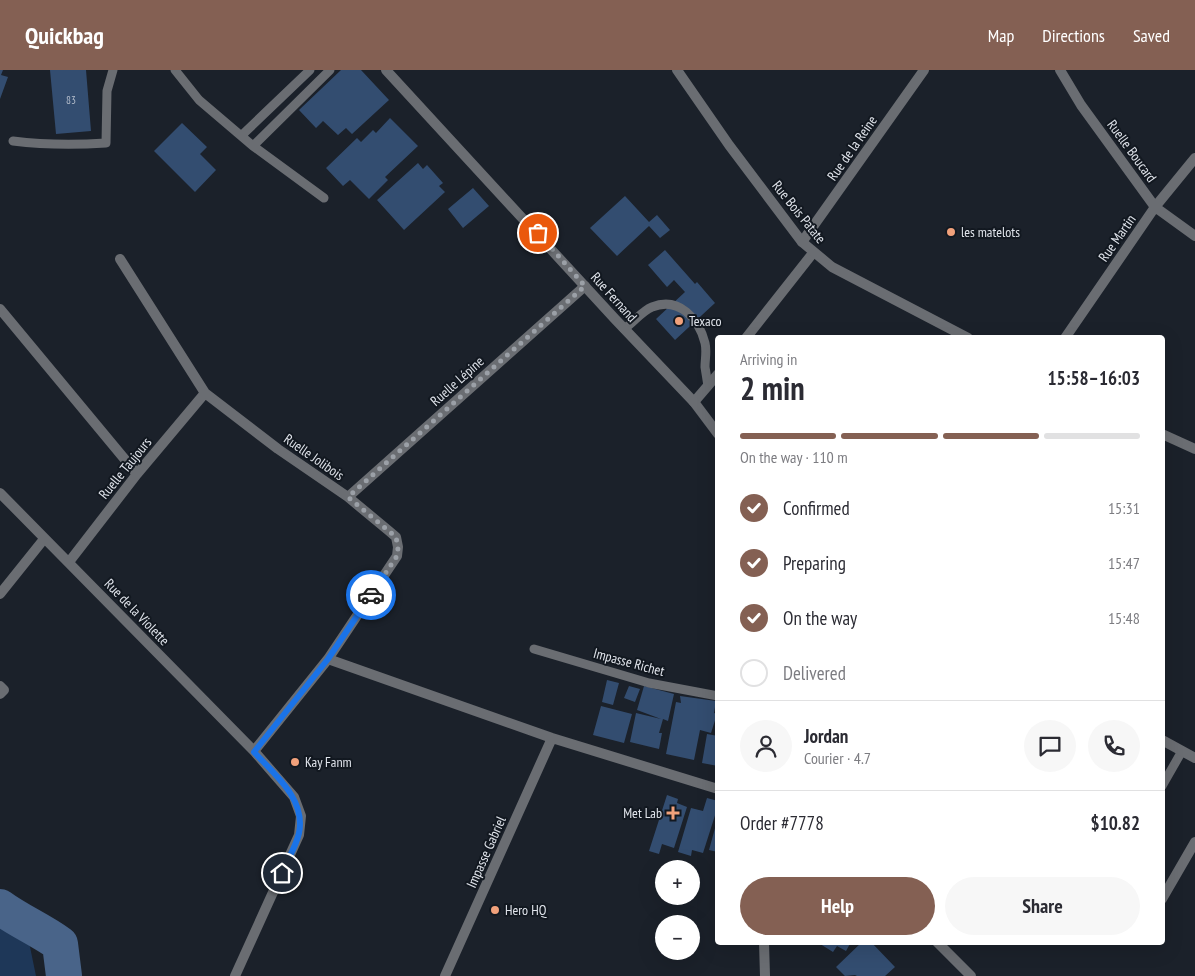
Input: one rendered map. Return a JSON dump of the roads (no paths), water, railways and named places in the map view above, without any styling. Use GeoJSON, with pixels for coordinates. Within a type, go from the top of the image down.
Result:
{"type":"FeatureCollection","features":[{"type":"Feature","properties":{"kind":"street","name":"Rue Fernand"},"geometry":{"type":"LineString","coordinates":[[386,70],[624,329],[694,402],[715,430]]}},
{"type":"Feature","properties":{"kind":"street","name":"Rue de la Reine"},"geometry":{"type":"LineString","coordinates":[[802,242],[924,70]]}},
{"type":"Feature","properties":{"kind":"street","name":"Ruelle Boucard"},"geometry":{"type":"LineString","coordinates":[[1060,70],[1081,105],[1155,207],[1195,236]]}},
{"type":"Feature","properties":{"kind":"street","name":"Rue Bois Patate"},"geometry":{"type":"LineString","coordinates":[[681,72],[729,145],[802,242],[813,253],[832,267],[962,335]]}},
{"type":"Feature","properties":{"kind":"street","name":"Rue Martin"},"geometry":{"type":"LineString","coordinates":[[1067,335],[1155,207],[1195,158]]}},
{"type":"Feature","properties":{"kind":"street"},"geometry":{"type":"LineString","coordinates":[[748,335],[813,253]]}},
{"type":"Feature","properties":{"kind":"street","name":"Ruelle Jolibois"},"geometry":{"type":"LineString","coordinates":[[120,259],[205,393],[278,449],[348,497],[396,537],[397,556],[328,659],[254,752]]}},
{"type":"Feature","properties":{"kind":"street","name":"Ruelle Lépine"},"geometry":{"type":"LineString","coordinates":[[348,497],[585,286]]}},
{"type":"Feature","properties":{"kind":"street"},"geometry":{"type":"LineString","coordinates":[[0,309],[137,474]]}},
{"type":"Feature","properties":{"kind":"street"},"geometry":{"type":"LineString","coordinates":[[694,402],[715,378]]}},
{"type":"Feature","properties":{"kind":"street","name":"Ruelle Taujours"},"geometry":{"type":"LineString","coordinates":[[69,562],[137,474],[205,393]]}},
{"type":"Feature","properties":{"kind":"street"},"geometry":{"type":"LineString","coordinates":[[1165,435],[1195,449]]}},
{"type":"Feature","properties":{"kind":"street","name":"Rue de la Violette"},"geometry":{"type":"LineString","coordinates":[[0,493],[254,752],[294,797],[301,816],[298,835],[235,976]]}},
{"type":"Feature","properties":{"kind":"street"},"geometry":{"type":"LineString","coordinates":[[0,594],[44,539]]}},
{"type":"Feature","properties":{"kind":"street"},"geometry":{"type":"LineString","coordinates":[[328,659],[552,738],[715,788]]}},
{"type":"Feature","properties":{"kind":"street"},"geometry":{"type":"LineString","coordinates":[[0,686],[4,690],[0,694]]}},
{"type":"Feature","properties":{"kind":"street","name":"Impasse Gabriel"},"geometry":{"type":"LineString","coordinates":[[445,976],[552,738]]}},
{"type":"Feature","properties":{"kind":"street"},"geometry":{"type":"LineString","coordinates":[[1165,742],[1195,758]]}},
{"type":"Feature","properties":{"kind":"street"},"geometry":{"type":"LineString","coordinates":[[1165,894],[1195,842]]}},
{"type":"Feature","properties":{"kind":"street"},"geometry":{"type":"LineString","coordinates":[[764,945],[765,976]]}},
{"type":"Feature","properties":{"kind":"street"},"geometry":{"type":"LineString","coordinates":[[939,945],[971,976]]}},
{"type":"Feature","properties":{"kind":"lane"},"geometry":{"type":"LineString","coordinates":[[13,141],[68,145],[106,143],[107,92],[113,70]]}},
{"type":"Feature","properties":{"kind":"lane"},"geometry":{"type":"LineString","coordinates":[[175,70],[199,100],[253,146],[324,198]]}},
{"type":"Feature","properties":{"kind":"lane"},"geometry":{"type":"LineString","coordinates":[[241,136],[310,70]]}},
{"type":"Feature","properties":{"kind":"lane"},"geometry":{"type":"LineString","coordinates":[[253,146],[330,70]]}},
{"type":"Feature","properties":{"kind":"lane"},"geometry":{"type":"LineString","coordinates":[[624,329],[651,308],[664,303],[679,306],[690,313],[701,330],[706,346],[708,386]]}},
{"type":"Feature","properties":{"kind":"lane","name":"Impasse Richet"},"geometry":{"type":"LineString","coordinates":[[534,650],[649,683],[715,695]]}},
{"type":"Feature","properties":{"kind":"lane"},"geometry":{"type":"LineString","coordinates":[[1165,781],[1182,751]]}},
{"type":"Feature","properties":{"kind":"waterway"},"geometry":{"type":"LineString","coordinates":[[0,907],[60,944],[64,976]]}},
{"type":"Feature","properties":{"kind":"place","name":"les matelots"},"geometry":{"type":"Point","coordinates":[951,232]}},
{"type":"Feature","properties":{"kind":"place","name":"Texaco"},"geometry":{"type":"Point","coordinates":[679,321]}},
{"type":"Feature","properties":{"kind":"place","name":"Kay Fanm"},"geometry":{"type":"Point","coordinates":[295,762]}},
{"type":"Feature","properties":{"kind":"place","name":"Met Lab"},"geometry":{"type":"Point","coordinates":[673,813]}},
{"type":"Feature","properties":{"kind":"place","name":"Hero HQ"},"geometry":{"type":"Point","coordinates":[495,910]}}]}
